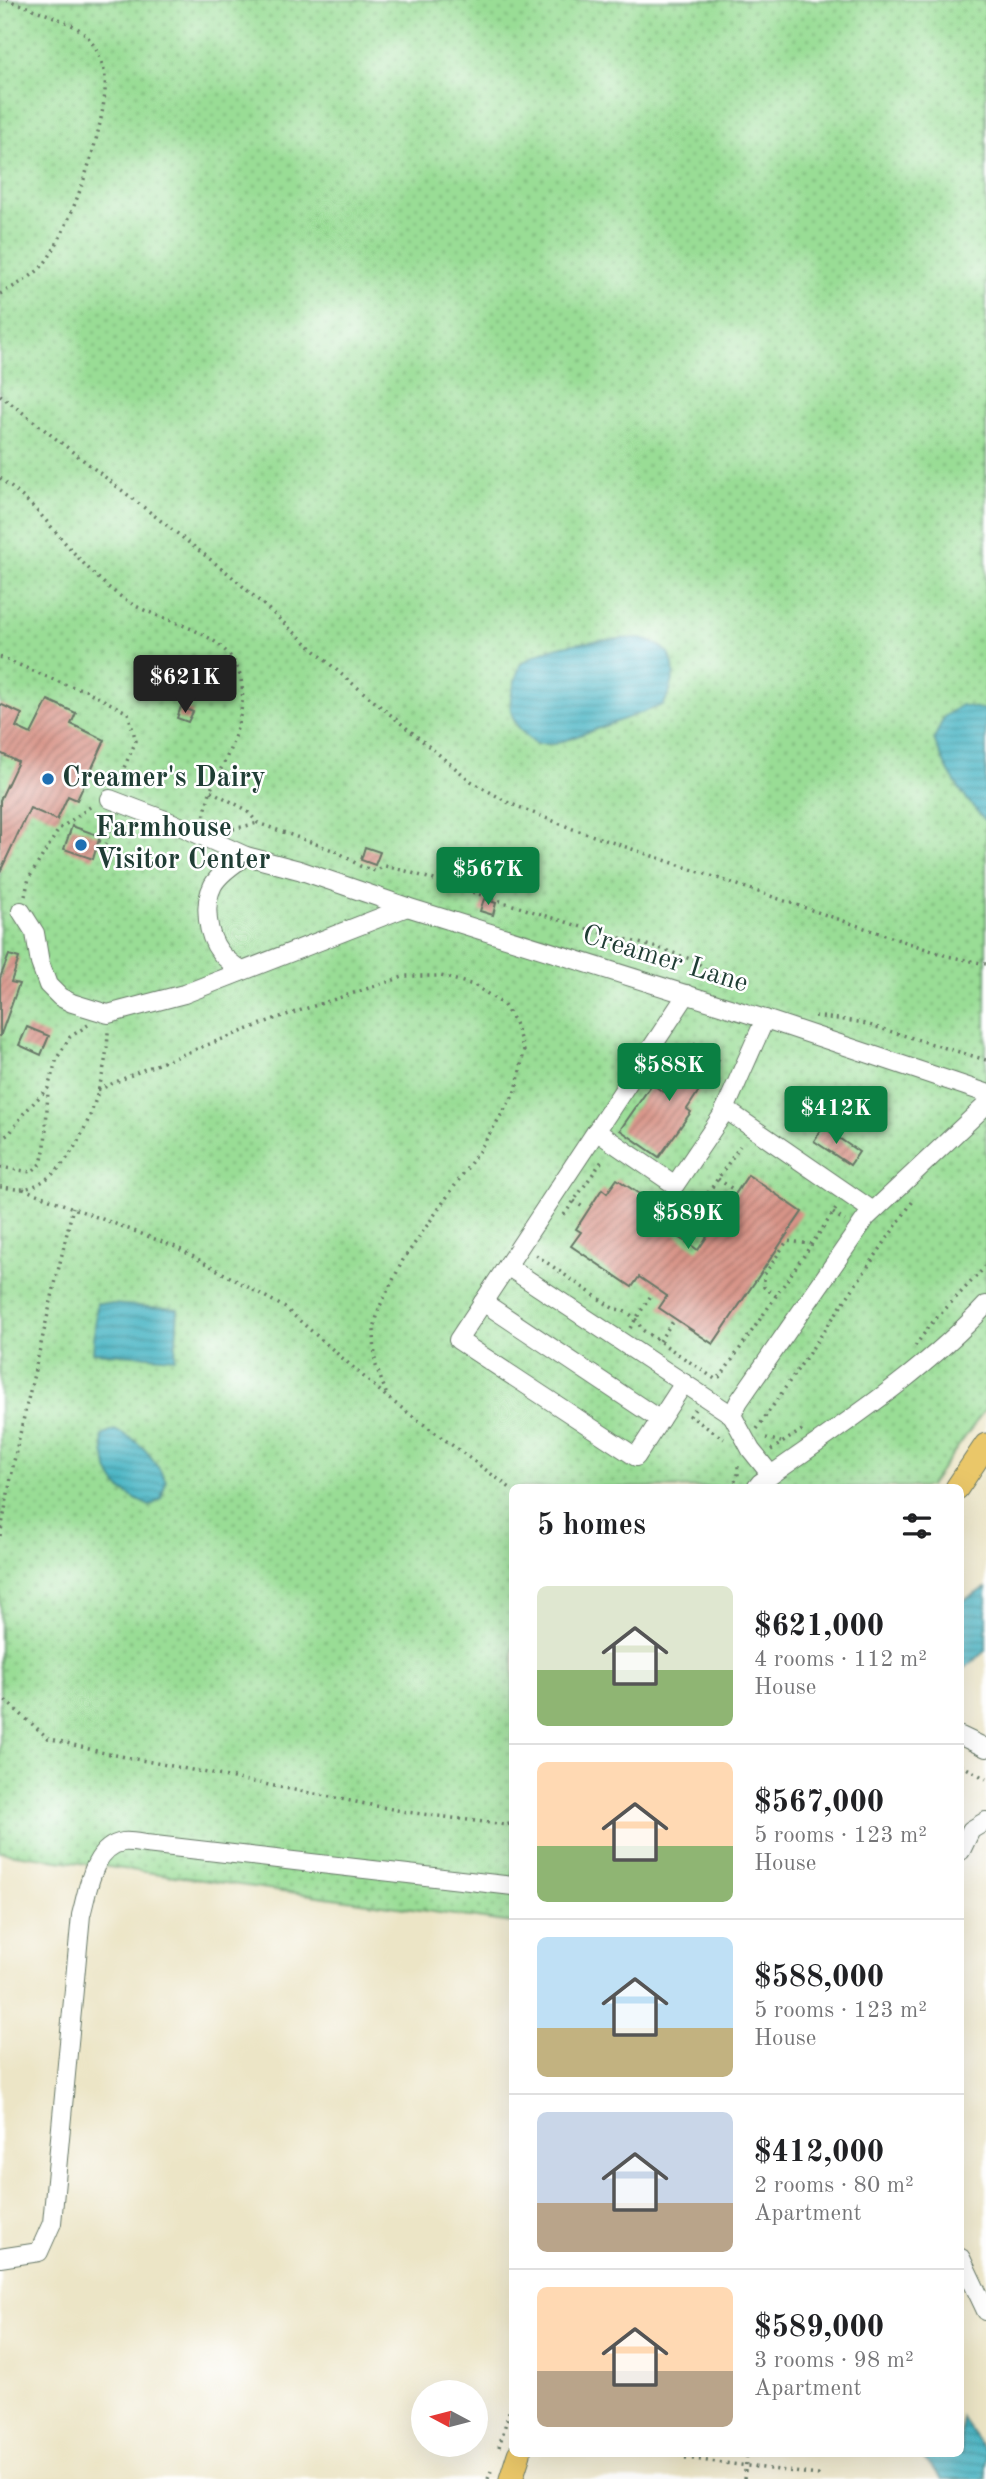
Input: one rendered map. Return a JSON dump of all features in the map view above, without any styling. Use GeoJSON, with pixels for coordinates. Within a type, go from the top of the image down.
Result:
{"type":"FeatureCollection","features":[{"type":"Feature","properties":{"kind":"main road"},"geometry":{"type":"LineString","coordinates":[[960,1484],[986,1445]]}},
{"type":"Feature","properties":{"kind":"main road"},"geometry":{"type":"LineString","coordinates":[[501,2474],[509,2451]]}},
{"type":"Feature","properties":{"kind":"street","name":"Creamer Lane"},"geometry":{"type":"LineString","coordinates":[[115,801],[246,856],[299,870],[765,1018],[986,1093]]}},
{"type":"Feature","properties":{"kind":"street"},"geometry":{"type":"LineString","coordinates":[[240,970],[219,951],[209,931],[207,907],[213,884],[246,856]]}},
{"type":"Feature","properties":{"kind":"street"},"geometry":{"type":"LineString","coordinates":[[21,911],[35,933],[40,963],[48,985],[60,997],[108,1014],[184,994],[407,906]]}},
{"type":"Feature","properties":{"kind":"street"},"geometry":{"type":"LineString","coordinates":[[684,1383],[635,1457],[458,1340],[687,994]]}},
{"type":"Feature","properties":{"kind":"street"},"geometry":{"type":"LineString","coordinates":[[596,1131],[675,1185],[725,1109],[765,1018]]}},
{"type":"Feature","properties":{"kind":"street"},"geometry":{"type":"LineString","coordinates":[[732,1415],[739,1401],[873,1211],[986,1105]]}},
{"type":"Feature","properties":{"kind":"street"},"geometry":{"type":"LineString","coordinates":[[725,1109],[873,1211]]}},
{"type":"Feature","properties":{"kind":"street"},"geometry":{"type":"LineString","coordinates":[[507,1266],[732,1415],[751,1450],[771,1475]]}},
{"type":"Feature","properties":{"kind":"street"},"geometry":{"type":"LineString","coordinates":[[483,1302],[660,1420]]}},
{"type":"Feature","properties":{"kind":"street"},"geometry":{"type":"LineString","coordinates":[[761,1484],[927,1360],[986,1305]]}},
{"type":"Feature","properties":{"kind":"street"},"geometry":{"type":"LineString","coordinates":[[964,1737],[986,1748]]}},
{"type":"Feature","properties":{"kind":"street"},"geometry":{"type":"LineString","coordinates":[[964,1845],[971,1830],[986,1821]]}},
{"type":"Feature","properties":{"kind":"street"},"geometry":{"type":"LineString","coordinates":[[0,2258],[38,2252],[52,2223],[81,1915],[92,1874],[104,1852],[122,1842],[509,1886]]}},
{"type":"Feature","properties":{"kind":"street"},"geometry":{"type":"LineString","coordinates":[[964,2264],[986,2311]]}},
{"type":"Feature","properties":{"kind":"path"},"geometry":{"type":"LineString","coordinates":[[0,294],[31,277],[45,263],[68,220],[95,143],[104,104],[106,76],[99,55],[85,33],[7,0]]}},
{"type":"Feature","properties":{"kind":"path"},"geometry":{"type":"LineString","coordinates":[[0,396],[229,574],[351,682],[471,781],[499,798],[573,829],[947,956],[986,964]]}},
{"type":"Feature","properties":{"kind":"path"},"geometry":{"type":"LineString","coordinates":[[0,478],[37,511],[93,574],[140,608],[202,634],[229,657],[239,672],[243,688],[240,720],[211,791],[204,818],[203,837]]}},
{"type":"Feature","properties":{"kind":"path"},"geometry":{"type":"LineString","coordinates":[[0,657],[85,690],[128,713],[136,741],[115,801],[106,844],[99,841]]}},
{"type":"Feature","properties":{"kind":"path"},"geometry":{"type":"LineString","coordinates":[[211,791],[245,809],[258,823],[338,852],[360,866],[375,871],[385,866],[396,869],[591,930],[665,950],[696,961],[724,988]]}},
{"type":"Feature","properties":{"kind":"path"},"geometry":{"type":"LineString","coordinates":[[21,911],[29,878],[59,829],[97,803],[115,801]]}},
{"type":"Feature","properties":{"kind":"path"},"geometry":{"type":"LineString","coordinates":[[98,1090],[277,1018],[406,975],[441,976],[474,985],[503,1004],[515,1023],[524,1051],[516,1091],[480,1151],[402,1260],[379,1308],[374,1329],[375,1363],[388,1398]]}},
{"type":"Feature","properties":{"kind":"path"},"geometry":{"type":"LineString","coordinates":[[0,1167],[31,1172],[41,1164],[45,1146],[48,1088],[57,1058],[70,1037],[108,1014]]}},
{"type":"Feature","properties":{"kind":"path"},"geometry":{"type":"LineString","coordinates":[[23,1189],[49,1177],[67,1158],[87,1124],[108,1054],[108,1014]]}},
{"type":"Feature","properties":{"kind":"path"},"geometry":{"type":"LineString","coordinates":[[806,1014],[859,1022],[986,1059]]}},
{"type":"Feature","properties":{"kind":"path"},"geometry":{"type":"LineString","coordinates":[[0,1140],[10,1133],[24,1113],[48,1088]]}},
{"type":"Feature","properties":{"kind":"path"},"geometry":{"type":"LineString","coordinates":[[558,1223],[614,1144]]}},
{"type":"Feature","properties":{"kind":"path"},"geometry":{"type":"LineString","coordinates":[[679,1235],[740,1146]]}},
{"type":"Feature","properties":{"kind":"path"},"geometry":{"type":"LineString","coordinates":[[718,1179],[734,1190]]}},
{"type":"Feature","properties":{"kind":"path"},"geometry":{"type":"LineString","coordinates":[[0,1187],[23,1189],[176,1247],[284,1307],[388,1398],[509,1487]]}},
{"type":"Feature","properties":{"kind":"path"},"geometry":{"type":"LineString","coordinates":[[804,1429],[780,1442],[758,1435],[757,1427],[920,1190]]}},
{"type":"Feature","properties":{"kind":"path"},"geometry":{"type":"LineString","coordinates":[[730,1446],[690,1416],[715,1378],[721,1376],[847,1193]]}},
{"type":"Feature","properties":{"kind":"path"},"geometry":{"type":"LineString","coordinates":[[574,1201],[584,1208]]}},
{"type":"Feature","properties":{"kind":"path"},"geometry":{"type":"LineString","coordinates":[[0,1536],[16,1451],[73,1207]]}},
{"type":"Feature","properties":{"kind":"path"},"geometry":{"type":"LineString","coordinates":[[687,1224],[702,1235]]}},
{"type":"Feature","properties":{"kind":"path"},"geometry":{"type":"LineString","coordinates":[[776,1296],[764,1287],[764,1275],[779,1252],[787,1241],[811,1244]]}},
{"type":"Feature","properties":{"kind":"path"},"geometry":{"type":"LineString","coordinates":[[543,1245],[536,1256],[614,1309],[620,1309],[636,1319],[641,1329],[715,1378]]}},
{"type":"Feature","properties":{"kind":"path"},"geometry":{"type":"LineString","coordinates":[[910,1354],[931,1324],[986,1266]]}},
{"type":"Feature","properties":{"kind":"path"},"geometry":{"type":"LineString","coordinates":[[622,1342],[652,1294]]}},
{"type":"Feature","properties":{"kind":"path"},"geometry":{"type":"LineString","coordinates":[[659,1341],[674,1320]]}},
{"type":"Feature","properties":{"kind":"path"},"geometry":{"type":"LineString","coordinates":[[734,1453],[738,1465],[734,1484]]}},
{"type":"Feature","properties":{"kind":"path"},"geometry":{"type":"LineString","coordinates":[[0,1696],[48,1738],[100,1752],[407,1812],[509,1824]]}},
{"type":"Feature","properties":{"kind":"path"},"geometry":{"type":"LineString","coordinates":[[964,1767],[986,1779]]}},
{"type":"Feature","properties":{"kind":"path"},"geometry":{"type":"LineString","coordinates":[[744,2479],[747,2457]]}},
{"type":"Feature","properties":{"kind":"path"},"geometry":{"type":"LineString","coordinates":[[685,2458],[818,2475],[821,2479]]}},
{"type":"Feature","properties":{"kind":"path"},"geometry":{"type":"LineString","coordinates":[[488,2479],[501,2474]]}},
{"type":"Feature","properties":{"kind":"green space"},"geometry":{"type":"Polygon","coordinates":[[[0,0],[986,0],[986,1408],[931,1484],[509,1484],[509,1922],[0,1852],[0,0]]]}},
{"type":"Feature","properties":{"kind":"water"},"geometry":{"type":"Polygon","coordinates":[[[641,638],[665,650],[672,662],[672,682],[663,705],[555,744],[536,744],[517,726],[511,700],[520,665],[548,650],[574,644],[641,638]]]}},
{"type":"Feature","properties":{"kind":"water"},"geometry":{"type":"Polygon","coordinates":[[[961,705],[986,710],[986,821],[956,783],[934,739],[944,717],[961,705]]]}},
{"type":"Feature","properties":{"kind":"water"},"geometry":{"type":"Polygon","coordinates":[[[97,1303],[178,1309],[175,1358],[93,1352],[97,1303]]]}},
{"type":"Feature","properties":{"kind":"water"},"geometry":{"type":"Polygon","coordinates":[[[114,1430],[131,1438],[145,1450],[166,1481],[161,1499],[150,1506],[127,1494],[109,1472],[102,1436],[114,1430]]]}},
{"type":"Feature","properties":{"kind":"water"},"geometry":{"type":"Polygon","coordinates":[[[986,1588],[986,1651],[964,1669],[964,1600],[986,1588]]]}},
{"type":"Feature","properties":{"kind":"water"},"geometry":{"type":"Polygon","coordinates":[[[964,2421],[986,2452],[986,2479],[943,2479],[922,2457],[964,2457],[964,2421]]]}},
{"type":"Feature","properties":{"kind":"building","name":"Creamer's Dairy"},"geometry":{"type":"Polygon","coordinates":[[[48,700],[76,713],[71,724],[105,740],[77,800],[68,796],[57,820],[30,808],[0,872],[0,800],[18,762],[0,753],[0,704],[22,714],[16,727],[31,734],[48,700]]]}},
{"type":"Feature","properties":{"kind":"building"},"geometry":{"type":"Polygon","coordinates":[[[181,707],[193,712],[188,722],[177,718],[181,707]]]}},
{"type":"Feature","properties":{"kind":"building","name":"Farmhouse Visitor Center"},"geometry":{"type":"Polygon","coordinates":[[[72,826],[100,836],[93,859],[64,849],[72,826]]]}},
{"type":"Feature","properties":{"kind":"building"},"geometry":{"type":"Polygon","coordinates":[[[365,847],[380,852],[375,865],[361,860],[365,847]]]}},
{"type":"Feature","properties":{"kind":"building"},"geometry":{"type":"Polygon","coordinates":[[[484,899],[496,903],[493,915],[480,911],[484,899]]]}},
{"type":"Feature","properties":{"kind":"building"},"geometry":{"type":"Polygon","coordinates":[[[9,955],[19,958],[11,982],[19,984],[0,1037],[0,978],[9,955]]]}},
{"type":"Feature","properties":{"kind":"building"},"geometry":{"type":"Polygon","coordinates":[[[27,1027],[49,1036],[41,1055],[19,1045],[27,1027]]]}},
{"type":"Feature","properties":{"kind":"building"},"geometry":{"type":"Polygon","coordinates":[[[695,1044],[719,1060],[687,1109],[691,1112],[659,1157],[620,1130],[652,1084],[663,1092],[695,1044]]]}},
{"type":"Feature","properties":{"kind":"building"},"geometry":{"type":"Polygon","coordinates":[[[823,1127],[859,1152],[850,1165],[814,1141],[823,1127]]]}},
{"type":"Feature","properties":{"kind":"building"},"geometry":{"type":"Polygon","coordinates":[[[748,1175],[802,1212],[713,1344],[659,1308],[667,1296],[639,1277],[632,1287],[571,1246],[581,1232],[576,1229],[602,1189],[607,1193],[617,1179],[678,1220],[670,1231],[698,1250],[748,1175]]]}},
{"type":"Feature","properties":{"kind":"place","name":"Creamer's Dairy"},"geometry":{"type":"Point","coordinates":[48,779]}},
{"type":"Feature","properties":{"kind":"place","name":"Farmhouse Visitor Center"},"geometry":{"type":"Point","coordinates":[81,845]}}]}
